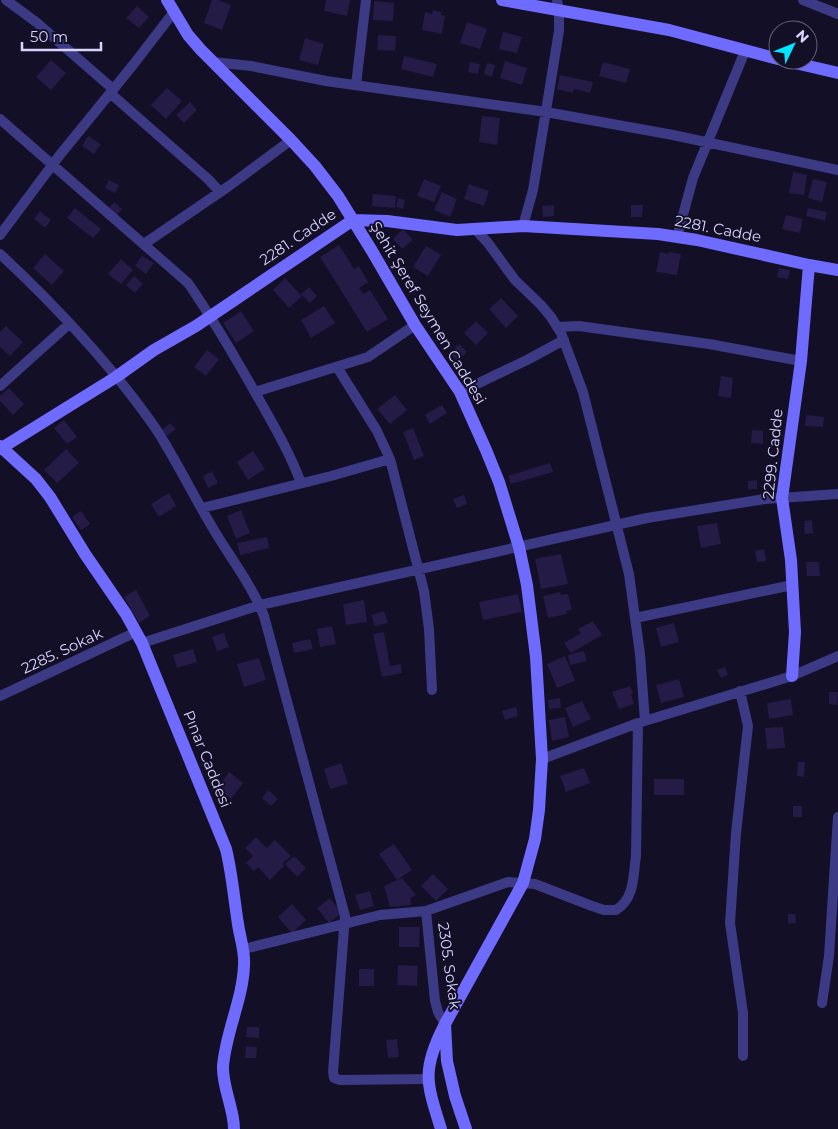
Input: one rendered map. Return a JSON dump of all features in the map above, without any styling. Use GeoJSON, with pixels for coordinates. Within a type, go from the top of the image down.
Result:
{"type":"FeatureCollection","features":[{"type":"Feature","properties":{"kind":"street"},"geometry":{"type":"LineString","coordinates":[[6,0],[36,22],[220,192]]}},
{"type":"Feature","properties":{"kind":"street","name":"Şehit Şeref Seymen Caddesi"},"geometry":{"type":"LineString","coordinates":[[167,0],[173,13],[188,34],[213,62],[291,140],[332,189],[353,220],[415,325],[460,392],[499,482],[520,548],[535,647],[542,759],[535,839],[523,883],[445,1024],[432,1052],[428,1079]]}},
{"type":"Feature","properties":{"kind":"street"},"geometry":{"type":"LineString","coordinates":[[356,85],[366,0]]}},
{"type":"Feature","properties":{"kind":"street"},"geometry":{"type":"LineString","coordinates":[[502,0],[558,6],[669,30],[768,57]]}},
{"type":"Feature","properties":{"kind":"street"},"geometry":{"type":"LineString","coordinates":[[803,0],[838,14]]}},
{"type":"Feature","properties":{"kind":"street"},"geometry":{"type":"LineString","coordinates":[[522,226],[534,190],[559,31],[558,6]]}},
{"type":"Feature","properties":{"kind":"street"},"geometry":{"type":"LineString","coordinates":[[0,235],[52,165],[173,13]]}},
{"type":"Feature","properties":{"kind":"street"},"geometry":{"type":"LineString","coordinates":[[677,237],[693,178],[745,51]]}},
{"type":"Feature","properties":{"kind":"street"},"geometry":{"type":"LineString","coordinates":[[213,62],[251,66],[326,81],[546,112],[638,128],[838,170]]}},
{"type":"Feature","properties":{"kind":"street"},"geometry":{"type":"LineString","coordinates":[[818,69],[838,73]]}},
{"type":"Feature","properties":{"kind":"street"},"geometry":{"type":"LineString","coordinates":[[0,119],[188,284],[210,316],[288,450],[301,483]]}},
{"type":"Feature","properties":{"kind":"street"},"geometry":{"type":"LineString","coordinates":[[144,244],[291,140]]}},
{"type":"Feature","properties":{"kind":"street","name":"2281. Cadde"},"geometry":{"type":"LineString","coordinates":[[1,447],[116,377],[154,350],[210,316],[353,220],[387,221],[449,230],[522,226],[632,232],[677,237],[838,270]]}},
{"type":"Feature","properties":{"kind":"street"},"geometry":{"type":"LineString","coordinates":[[244,949],[380,915],[426,911],[508,882],[535,884],[604,910],[616,910],[629,897],[631,891],[636,856],[642,722],[635,618],[629,574],[583,392],[564,340],[541,305],[515,280],[476,230]]}},
{"type":"Feature","properties":{"kind":"street"},"geometry":{"type":"LineString","coordinates":[[0,254],[69,324],[116,377],[160,435],[260,605],[273,644],[346,916],[332,1072],[334,1078],[340,1080],[428,1079],[430,1092],[442,1129]]}},
{"type":"Feature","properties":{"kind":"street","name":"2299. Cadde"},"geometry":{"type":"LineString","coordinates":[[792,676],[794,641],[792,585],[790,552],[782,498],[801,361],[808,265]]}},
{"type":"Feature","properties":{"kind":"street"},"geometry":{"type":"LineString","coordinates":[[0,386],[69,324]]}},
{"type":"Feature","properties":{"kind":"street"},"geometry":{"type":"LineString","coordinates":[[255,392],[368,357],[415,325]]}},
{"type":"Feature","properties":{"kind":"street"},"geometry":{"type":"LineString","coordinates":[[557,327],[580,326],[709,344],[801,361]]}},
{"type":"Feature","properties":{"kind":"street"},"geometry":{"type":"LineString","coordinates":[[460,392],[564,340]]}},
{"type":"Feature","properties":{"kind":"street"},"geometry":{"type":"LineString","coordinates":[[337,367],[377,431],[390,459],[406,524],[420,570],[429,629],[432,690]]}},
{"type":"Feature","properties":{"kind":"street","name":"Pınar Caddesi"},"geometry":{"type":"LineString","coordinates":[[1,447],[36,479],[50,497],[126,614],[139,638],[226,849],[239,932],[244,949],[243,978],[223,1067],[234,1129]]}},
{"type":"Feature","properties":{"kind":"street"},"geometry":{"type":"LineString","coordinates":[[202,508],[390,459]]}},
{"type":"Feature","properties":{"kind":"street","name":"2285. Sokak"},"geometry":{"type":"LineString","coordinates":[[0,696],[139,638],[260,605],[647,518],[744,502],[838,494]]}},
{"type":"Feature","properties":{"kind":"street"},"geometry":{"type":"LineString","coordinates":[[635,618],[792,585]]}},
{"type":"Feature","properties":{"kind":"street"},"geometry":{"type":"LineString","coordinates":[[542,759],[642,722],[792,676],[838,656]]}},
{"type":"Feature","properties":{"kind":"street"},"geometry":{"type":"LineString","coordinates":[[740,691],[748,726],[736,833],[730,923],[743,1013],[743,1056]]}},
{"type":"Feature","properties":{"kind":"street"},"geometry":{"type":"LineString","coordinates":[[822,1003],[828,956],[838,817]]}},
{"type":"Feature","properties":{"kind":"street","name":"2305. Sokak"},"geometry":{"type":"LineString","coordinates":[[426,911],[435,1002],[445,1024]]}},
{"type":"Feature","properties":{"kind":"street"},"geometry":{"type":"LineString","coordinates":[[445,1024],[447,1061],[455,1096],[466,1129]]}},
{"type":"Feature","properties":{"kind":"building"},"geometry":{"type":"Polygon","coordinates":[[[212,0],[218,0],[231,5],[222,30],[204,23],[212,0]]]}},
{"type":"Feature","properties":{"kind":"building"},"geometry":{"type":"Polygon","coordinates":[[[326,0],[350,0],[347,16],[324,11],[326,0]]]}},
{"type":"Feature","properties":{"kind":"building"},"geometry":{"type":"Polygon","coordinates":[[[374,1],[394,3],[393,21],[373,20],[374,1]]]}},
{"type":"Feature","properties":{"kind":"building"},"geometry":{"type":"Polygon","coordinates":[[[137,6],[149,17],[139,28],[126,18],[137,6]]]}},
{"type":"Feature","properties":{"kind":"building"},"geometry":{"type":"Polygon","coordinates":[[[433,10],[441,12],[441,15],[445,16],[442,34],[422,30],[425,12],[432,14],[433,10]]]}},
{"type":"Feature","properties":{"kind":"building"},"geometry":{"type":"Polygon","coordinates":[[[467,22],[487,29],[480,49],[460,43],[467,22]]]}},
{"type":"Feature","properties":{"kind":"building"},"geometry":{"type":"Polygon","coordinates":[[[503,32],[522,37],[517,53],[499,49],[503,32]]]}},
{"type":"Feature","properties":{"kind":"building"},"geometry":{"type":"Polygon","coordinates":[[[378,35],[396,36],[395,51],[377,50],[378,35]]]}},
{"type":"Feature","properties":{"kind":"building"},"geometry":{"type":"Polygon","coordinates":[[[305,38],[324,44],[318,65],[299,60],[305,38]]]}},
{"type":"Feature","properties":{"kind":"building"},"geometry":{"type":"Polygon","coordinates":[[[404,56],[437,64],[433,77],[401,69],[404,56]]]}},
{"type":"Feature","properties":{"kind":"building"},"geometry":{"type":"Polygon","coordinates":[[[51,60],[66,73],[51,90],[36,77],[51,60]]]}},
{"type":"Feature","properties":{"kind":"building"},"geometry":{"type":"Polygon","coordinates":[[[505,61],[527,68],[522,85],[500,78],[505,61]]]}},
{"type":"Feature","properties":{"kind":"building"},"geometry":{"type":"Polygon","coordinates":[[[470,62],[480,64],[478,74],[468,72],[470,62]]]}},
{"type":"Feature","properties":{"kind":"building"},"geometry":{"type":"Polygon","coordinates":[[[603,62],[630,69],[626,83],[599,76],[603,62]]]}},
{"type":"Feature","properties":{"kind":"building"},"geometry":{"type":"Polygon","coordinates":[[[487,63],[495,65],[492,77],[484,74],[487,63]]]}},
{"type":"Feature","properties":{"kind":"building"},"geometry":{"type":"Polygon","coordinates":[[[560,75],[593,82],[590,93],[574,89],[573,93],[557,89],[560,75]]]}},
{"type":"Feature","properties":{"kind":"building"},"geometry":{"type":"Polygon","coordinates":[[[167,88],[182,101],[166,119],[151,105],[167,88]]]}},
{"type":"Feature","properties":{"kind":"building"},"geometry":{"type":"Polygon","coordinates":[[[190,102],[197,110],[184,123],[176,115],[190,102]]]}},
{"type":"Feature","properties":{"kind":"building"},"geometry":{"type":"Polygon","coordinates":[[[482,116],[500,118],[497,145],[479,142],[482,116]]]}},
{"type":"Feature","properties":{"kind":"building"},"geometry":{"type":"Polygon","coordinates":[[[88,136],[101,144],[94,154],[82,146],[88,136]]]}},
{"type":"Feature","properties":{"kind":"building"},"geometry":{"type":"Polygon","coordinates":[[[793,172],[807,175],[804,195],[789,193],[793,172]]]}},
{"type":"Feature","properties":{"kind":"building"},"geometry":{"type":"Polygon","coordinates":[[[424,179],[441,186],[434,202],[417,196],[424,179]]]}},
{"type":"Feature","properties":{"kind":"building"},"geometry":{"type":"Polygon","coordinates":[[[813,179],[827,182],[822,202],[808,198],[813,179]]]}},
{"type":"Feature","properties":{"kind":"building"},"geometry":{"type":"Polygon","coordinates":[[[109,180],[119,185],[115,193],[105,188],[109,180]]]}},
{"type":"Feature","properties":{"kind":"building"},"geometry":{"type":"Polygon","coordinates":[[[469,184],[489,191],[484,206],[464,199],[469,184]]]}},
{"type":"Feature","properties":{"kind":"building"},"geometry":{"type":"Polygon","coordinates":[[[442,192],[457,199],[450,217],[434,210],[442,192]]]}},
{"type":"Feature","properties":{"kind":"building"},"geometry":{"type":"Polygon","coordinates":[[[373,194],[396,196],[395,208],[372,206],[373,194]]]}},
{"type":"Feature","properties":{"kind":"building"},"geometry":{"type":"Polygon","coordinates":[[[398,198],[405,200],[403,209],[396,207],[398,198]]]}},
{"type":"Feature","properties":{"kind":"building"},"geometry":{"type":"Polygon","coordinates":[[[114,202],[122,209],[117,215],[109,208],[114,202]]]}},
{"type":"Feature","properties":{"kind":"building"},"geometry":{"type":"Polygon","coordinates":[[[554,205],[554,216],[543,217],[542,206],[554,205]]]}},
{"type":"Feature","properties":{"kind":"building"},"geometry":{"type":"Polygon","coordinates":[[[631,205],[643,205],[642,217],[631,217],[631,205]]]}},
{"type":"Feature","properties":{"kind":"building"},"geometry":{"type":"Polygon","coordinates":[[[75,208],[101,229],[93,238],[67,218],[75,208]]]}},
{"type":"Feature","properties":{"kind":"building"},"geometry":{"type":"Polygon","coordinates":[[[808,208],[827,212],[825,221],[806,216],[808,208]]]}},
{"type":"Feature","properties":{"kind":"building"},"geometry":{"type":"Polygon","coordinates":[[[40,211],[51,220],[45,228],[34,219],[40,211]]]}},
{"type":"Feature","properties":{"kind":"building"},"geometry":{"type":"Polygon","coordinates":[[[786,215],[803,219],[800,233],[782,229],[786,215]]]}},
{"type":"Feature","properties":{"kind":"building"},"geometry":{"type":"Polygon","coordinates":[[[403,229],[413,240],[402,249],[393,239],[403,229]]]}},
{"type":"Feature","properties":{"kind":"building"},"geometry":{"type":"Polygon","coordinates":[[[339,245],[354,269],[359,266],[368,282],[359,288],[363,294],[370,290],[388,319],[367,332],[320,257],[339,245]]]}},
{"type":"Feature","properties":{"kind":"building"},"geometry":{"type":"Polygon","coordinates":[[[426,246],[441,255],[428,276],[413,267],[426,246]]]}},
{"type":"Feature","properties":{"kind":"building"},"geometry":{"type":"Polygon","coordinates":[[[660,252],[681,254],[677,275],[656,272],[660,252]]]}},
{"type":"Feature","properties":{"kind":"building"},"geometry":{"type":"Polygon","coordinates":[[[45,254],[64,271],[52,285],[33,268],[45,254]]]}},
{"type":"Feature","properties":{"kind":"building"},"geometry":{"type":"Polygon","coordinates":[[[142,256],[154,263],[146,274],[135,266],[142,256]]]}},
{"type":"Feature","properties":{"kind":"building"},"geometry":{"type":"Polygon","coordinates":[[[121,259],[133,270],[121,284],[108,274],[121,259]]]}},
{"type":"Feature","properties":{"kind":"building"},"geometry":{"type":"Polygon","coordinates":[[[779,268],[790,270],[788,279],[777,277],[779,268]]]}},
{"type":"Feature","properties":{"kind":"building"},"geometry":{"type":"Polygon","coordinates":[[[134,276],[143,284],[135,293],[126,285],[134,276]]]}},
{"type":"Feature","properties":{"kind":"building"},"geometry":{"type":"Polygon","coordinates":[[[285,278],[302,296],[289,308],[273,290],[285,278]]]}},
{"type":"Feature","properties":{"kind":"building"},"geometry":{"type":"Polygon","coordinates":[[[309,287],[317,296],[310,303],[301,294],[309,287]]]}},
{"type":"Feature","properties":{"kind":"building"},"geometry":{"type":"Polygon","coordinates":[[[501,298],[518,316],[506,328],[489,309],[501,298]]]}},
{"type":"Feature","properties":{"kind":"building"},"geometry":{"type":"Polygon","coordinates":[[[324,306],[335,323],[311,338],[301,320],[324,306]]]}},
{"type":"Feature","properties":{"kind":"building"},"geometry":{"type":"Polygon","coordinates":[[[241,311],[254,331],[236,343],[223,323],[241,311]]]}},
{"type":"Feature","properties":{"kind":"building"},"geometry":{"type":"Polygon","coordinates":[[[476,321],[488,333],[476,345],[464,333],[476,321]]]}},
{"type":"Feature","properties":{"kind":"building"},"geometry":{"type":"Polygon","coordinates":[[[6,326],[23,342],[10,356],[0,347],[0,332],[6,326]]]}},
{"type":"Feature","properties":{"kind":"building"},"geometry":{"type":"Polygon","coordinates":[[[459,344],[467,352],[457,361],[450,353],[459,344]]]}},
{"type":"Feature","properties":{"kind":"building"},"geometry":{"type":"Polygon","coordinates":[[[207,350],[219,359],[206,376],[194,367],[207,350]]]}},
{"type":"Feature","properties":{"kind":"building"},"geometry":{"type":"Polygon","coordinates":[[[721,376],[733,378],[731,398],[718,396],[721,376]]]}},
{"type":"Feature","properties":{"kind":"building"},"geometry":{"type":"Polygon","coordinates":[[[9,388],[24,404],[13,415],[0,401],[0,396],[9,388]]]}},
{"type":"Feature","properties":{"kind":"building"},"geometry":{"type":"Polygon","coordinates":[[[395,395],[407,410],[390,424],[377,409],[395,395]]]}},
{"type":"Feature","properties":{"kind":"building"},"geometry":{"type":"Polygon","coordinates":[[[442,405],[447,413],[430,424],[425,415],[442,405]]]}},
{"type":"Feature","properties":{"kind":"building"},"geometry":{"type":"Polygon","coordinates":[[[806,415],[824,417],[823,427],[805,426],[806,415]]]}},
{"type":"Feature","properties":{"kind":"building"},"geometry":{"type":"Polygon","coordinates":[[[64,420],[77,437],[67,444],[54,428],[64,420]]]}},
{"type":"Feature","properties":{"kind":"building"},"geometry":{"type":"Polygon","coordinates":[[[170,423],[176,429],[167,436],[162,430],[170,423]]]}},
{"type":"Feature","properties":{"kind":"building"},"geometry":{"type":"Polygon","coordinates":[[[413,428],[424,456],[414,460],[403,432],[413,428]]]}},
{"type":"Feature","properties":{"kind":"building"},"geometry":{"type":"Polygon","coordinates":[[[752,430],[763,431],[763,444],[751,443],[752,430]]]}},
{"type":"Feature","properties":{"kind":"building"},"geometry":{"type":"Polygon","coordinates":[[[66,449],[79,463],[57,483],[44,470],[66,449]]]}},
{"type":"Feature","properties":{"kind":"building"},"geometry":{"type":"Polygon","coordinates":[[[253,451],[265,469],[248,480],[237,462],[253,451]]]}},
{"type":"Feature","properties":{"kind":"building"},"geometry":{"type":"Polygon","coordinates":[[[550,463],[553,472],[511,484],[508,476],[550,463]]]}},
{"type":"Feature","properties":{"kind":"building"},"geometry":{"type":"Polygon","coordinates":[[[212,471],[218,483],[208,488],[203,476],[212,471]]]}},
{"type":"Feature","properties":{"kind":"building"},"geometry":{"type":"Polygon","coordinates":[[[757,480],[757,489],[748,489],[748,481],[757,480]]]}},
{"type":"Feature","properties":{"kind":"building"},"geometry":{"type":"Polygon","coordinates":[[[169,493],[176,506],[159,517],[151,504],[169,493]]]}},
{"type":"Feature","properties":{"kind":"building"},"geometry":{"type":"Polygon","coordinates":[[[464,495],[467,504],[457,508],[453,499],[464,495]]]}},
{"type":"Feature","properties":{"kind":"building"},"geometry":{"type":"Polygon","coordinates":[[[241,510],[250,533],[236,539],[227,516],[241,510]]]}},
{"type":"Feature","properties":{"kind":"building"},"geometry":{"type":"Polygon","coordinates":[[[81,511],[90,524],[81,530],[72,517],[81,511]]]}},
{"type":"Feature","properties":{"kind":"building"},"geometry":{"type":"Polygon","coordinates":[[[812,520],[813,533],[805,534],[804,521],[812,520]]]}},
{"type":"Feature","properties":{"kind":"building"},"geometry":{"type":"Polygon","coordinates":[[[717,523],[721,544],[701,548],[697,526],[717,523]]]}},
{"type":"Feature","properties":{"kind":"building"},"geometry":{"type":"Polygon","coordinates":[[[267,537],[269,548],[240,555],[237,543],[267,537]]]}},
{"type":"Feature","properties":{"kind":"building"},"geometry":{"type":"Polygon","coordinates":[[[764,549],[766,561],[757,562],[755,551],[764,549]]]}},
{"type":"Feature","properties":{"kind":"building"},"geometry":{"type":"Polygon","coordinates":[[[561,554],[568,584],[541,589],[535,559],[561,554]]]}},
{"type":"Feature","properties":{"kind":"building"},"geometry":{"type":"Polygon","coordinates":[[[806,562],[819,562],[820,576],[807,576],[806,562]]]}},
{"type":"Feature","properties":{"kind":"building"},"geometry":{"type":"Polygon","coordinates":[[[136,590],[150,616],[139,623],[124,597],[136,590]]]}},
{"type":"Feature","properties":{"kind":"building"},"geometry":{"type":"Polygon","coordinates":[[[560,592],[561,595],[568,594],[572,610],[566,611],[567,614],[548,618],[543,596],[560,592]]]}},
{"type":"Feature","properties":{"kind":"building"},"geometry":{"type":"Polygon","coordinates":[[[518,594],[522,612],[483,620],[479,602],[518,594]]]}},
{"type":"Feature","properties":{"kind":"building"},"geometry":{"type":"Polygon","coordinates":[[[364,600],[367,622],[346,625],[343,604],[364,600]]]}},
{"type":"Feature","properties":{"kind":"building"},"geometry":{"type":"Polygon","coordinates":[[[384,611],[388,623],[375,626],[371,615],[384,611]]]}},
{"type":"Feature","properties":{"kind":"building"},"geometry":{"type":"Polygon","coordinates":[[[593,621],[602,635],[571,653],[564,643],[581,633],[578,629],[593,621]]]}},
{"type":"Feature","properties":{"kind":"building"},"geometry":{"type":"Polygon","coordinates":[[[674,623],[679,642],[661,647],[656,628],[674,623]]]}},
{"type":"Feature","properties":{"kind":"building"},"geometry":{"type":"Polygon","coordinates":[[[332,626],[336,644],[320,647],[317,629],[332,626]]]}},
{"type":"Feature","properties":{"kind":"building"},"geometry":{"type":"Polygon","coordinates":[[[384,632],[390,666],[401,664],[402,673],[382,677],[373,634],[384,632]]]}},
{"type":"Feature","properties":{"kind":"building"},"geometry":{"type":"Polygon","coordinates":[[[224,633],[229,647],[217,651],[212,637],[224,633]]]}},
{"type":"Feature","properties":{"kind":"building"},"geometry":{"type":"Polygon","coordinates":[[[310,639],[313,649],[294,653],[292,643],[310,639]]]}},
{"type":"Feature","properties":{"kind":"building"},"geometry":{"type":"Polygon","coordinates":[[[193,649],[197,662],[177,668],[173,655],[193,649]]]}},
{"type":"Feature","properties":{"kind":"building"},"geometry":{"type":"Polygon","coordinates":[[[584,651],[587,661],[570,665],[568,655],[584,651]]]}},
{"type":"Feature","properties":{"kind":"building"},"geometry":{"type":"Polygon","coordinates":[[[565,656],[575,681],[557,688],[547,664],[565,656]]]}},
{"type":"Feature","properties":{"kind":"building"},"geometry":{"type":"Polygon","coordinates":[[[259,658],[266,680],[244,687],[237,664],[259,658]]]}},
{"type":"Feature","properties":{"kind":"building"},"geometry":{"type":"Polygon","coordinates":[[[725,667],[728,675],[721,678],[717,670],[725,667]]]}},
{"type":"Feature","properties":{"kind":"building"},"geometry":{"type":"Polygon","coordinates":[[[679,679],[684,697],[661,703],[656,685],[679,679]]]}},
{"type":"Feature","properties":{"kind":"building"},"geometry":{"type":"Polygon","coordinates":[[[630,686],[634,704],[619,709],[612,692],[630,686]]]}},
{"type":"Feature","properties":{"kind":"building"},"geometry":{"type":"Polygon","coordinates":[[[829,692],[838,692],[837,705],[829,704],[829,692]]]}},
{"type":"Feature","properties":{"kind":"building"},"geometry":{"type":"Polygon","coordinates":[[[560,698],[561,708],[549,709],[548,700],[560,698]]]}},
{"type":"Feature","properties":{"kind":"building"},"geometry":{"type":"Polygon","coordinates":[[[791,699],[793,715],[769,719],[767,703],[791,699]]]}},
{"type":"Feature","properties":{"kind":"building"},"geometry":{"type":"Polygon","coordinates":[[[582,701],[591,719],[573,727],[565,708],[582,701]]]}},
{"type":"Feature","properties":{"kind":"building"},"geometry":{"type":"Polygon","coordinates":[[[516,707],[518,716],[505,720],[502,711],[516,707]]]}},
{"type":"Feature","properties":{"kind":"building"},"geometry":{"type":"Polygon","coordinates":[[[565,717],[569,737],[552,741],[549,720],[565,717]]]}},
{"type":"Feature","properties":{"kind":"building"},"geometry":{"type":"Polygon","coordinates":[[[783,727],[785,748],[767,749],[765,728],[783,727]]]}},
{"type":"Feature","properties":{"kind":"building"},"geometry":{"type":"Polygon","coordinates":[[[798,762],[805,762],[804,777],[797,776],[798,762]]]}},
{"type":"Feature","properties":{"kind":"building"},"geometry":{"type":"Polygon","coordinates":[[[341,763],[348,784],[330,789],[324,769],[341,763]]]}},
{"type":"Feature","properties":{"kind":"building"},"geometry":{"type":"Polygon","coordinates":[[[584,768],[590,783],[566,792],[560,776],[584,768]]]}},
{"type":"Feature","properties":{"kind":"building"},"geometry":{"type":"Polygon","coordinates":[[[229,772],[243,783],[231,799],[217,789],[229,772]]]}},
{"type":"Feature","properties":{"kind":"building"},"geometry":{"type":"Polygon","coordinates":[[[654,779],[684,779],[684,795],[654,795],[654,779]]]}},
{"type":"Feature","properties":{"kind":"building"},"geometry":{"type":"Polygon","coordinates":[[[268,790],[278,799],[271,806],[262,798],[268,790]]]}},
{"type":"Feature","properties":{"kind":"building"},"geometry":{"type":"Polygon","coordinates":[[[793,806],[802,806],[802,817],[793,817],[793,806]]]}},
{"type":"Feature","properties":{"kind":"building"},"geometry":{"type":"Polygon","coordinates":[[[256,837],[267,848],[275,840],[291,856],[282,864],[284,866],[270,880],[258,867],[254,871],[246,863],[253,856],[245,848],[256,837]]]}},
{"type":"Feature","properties":{"kind":"building"},"geometry":{"type":"Polygon","coordinates":[[[394,844],[412,870],[397,880],[379,854],[394,844]]]}},
{"type":"Feature","properties":{"kind":"building"},"geometry":{"type":"Polygon","coordinates":[[[294,856],[306,868],[297,877],[285,864],[294,856]]]}},
{"type":"Feature","properties":{"kind":"building"},"geometry":{"type":"Polygon","coordinates":[[[433,874],[448,889],[436,901],[421,886],[433,874]]]}},
{"type":"Feature","properties":{"kind":"building"},"geometry":{"type":"Polygon","coordinates":[[[402,878],[416,895],[410,898],[411,905],[390,907],[384,886],[402,878]]]}},
{"type":"Feature","properties":{"kind":"building"},"geometry":{"type":"Polygon","coordinates":[[[370,891],[374,906],[360,910],[355,895],[370,891]]]}},
{"type":"Feature","properties":{"kind":"building"},"geometry":{"type":"Polygon","coordinates":[[[330,898],[342,913],[329,923],[317,908],[330,898]]]}},
{"type":"Feature","properties":{"kind":"building"},"geometry":{"type":"Polygon","coordinates":[[[292,904],[306,920],[292,933],[278,917],[292,904]]]}},
{"type":"Feature","properties":{"kind":"building"},"geometry":{"type":"Polygon","coordinates":[[[788,914],[795,914],[796,923],[788,924],[788,914]]]}},
{"type":"Feature","properties":{"kind":"building"},"geometry":{"type":"Polygon","coordinates":[[[399,927],[420,927],[419,947],[399,947],[399,927]]]}},
{"type":"Feature","properties":{"kind":"building"},"geometry":{"type":"Polygon","coordinates":[[[398,965],[418,966],[417,986],[397,985],[398,965]]]}},
{"type":"Feature","properties":{"kind":"building"},"geometry":{"type":"Polygon","coordinates":[[[359,969],[374,969],[374,986],[359,986],[359,969]]]}},
{"type":"Feature","properties":{"kind":"building"},"geometry":{"type":"Polygon","coordinates":[[[247,1027],[259,1027],[259,1038],[246,1037],[247,1027]]]}},
{"type":"Feature","properties":{"kind":"building"},"geometry":{"type":"Polygon","coordinates":[[[397,1039],[399,1057],[388,1058],[386,1040],[397,1039]]]}},
{"type":"Feature","properties":{"kind":"building"},"geometry":{"type":"Polygon","coordinates":[[[246,1046],[257,1047],[256,1058],[245,1058],[246,1046]]]}}]}
